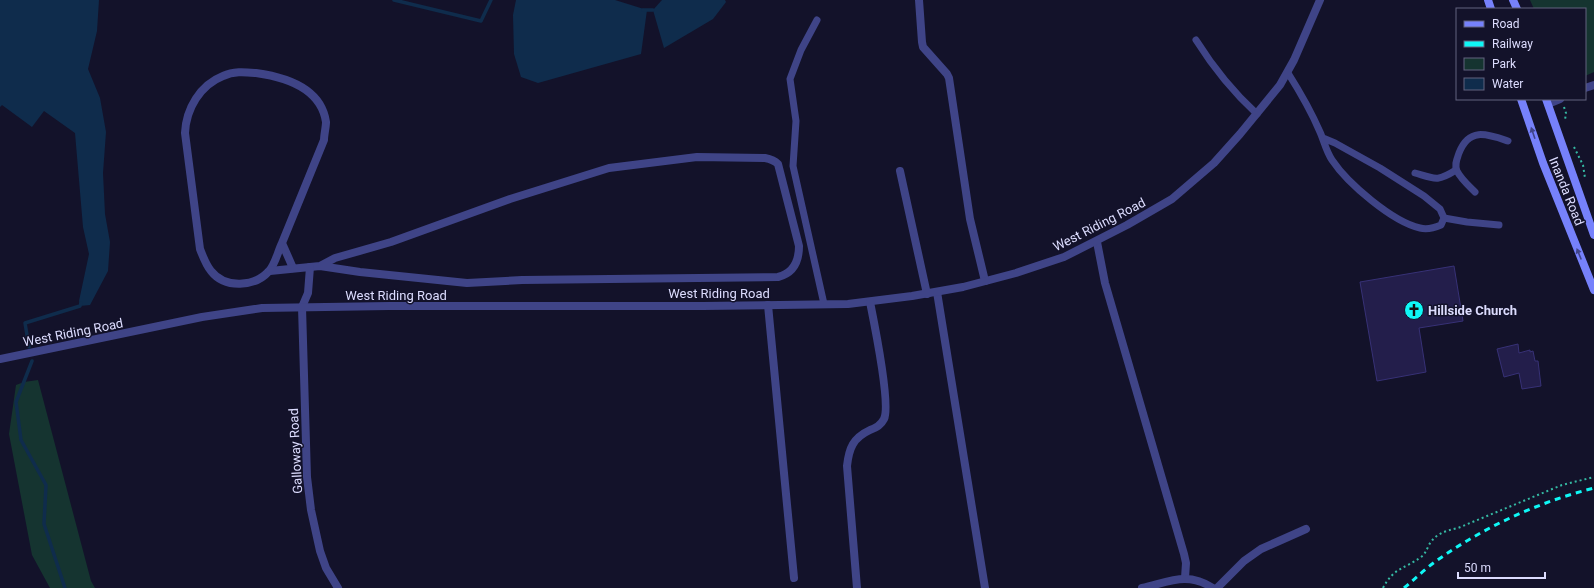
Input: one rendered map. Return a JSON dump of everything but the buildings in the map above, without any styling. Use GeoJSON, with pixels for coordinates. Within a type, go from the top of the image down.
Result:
{"type":"FeatureCollection","features":[{"type":"Feature","properties":{"kind":"main road","name":"Inanda Road"},"geometry":{"type":"LineString","coordinates":[[1521,100],[1542,163],[1594,290]]}},
{"type":"Feature","properties":{"kind":"main road","name":"Inanda Road"},"geometry":{"type":"LineString","coordinates":[[1547,102],[1594,235]]}},
{"type":"Feature","properties":{"kind":"street"},"geometry":{"type":"LineString","coordinates":[[919,0],[923,47],[949,78],[970,219],[985,281]]}},
{"type":"Feature","properties":{"kind":"street","name":"West Riding Road"},"geometry":{"type":"LineString","coordinates":[[0,358],[229,313],[262,308],[703,306],[870,302],[937,292],[1044,265],[1097,242],[1172,199],[1214,163],[1257,114],[1288,73],[1320,0]]}},
{"type":"Feature","properties":{"kind":"street"},"geometry":{"type":"LineString","coordinates":[[242,71],[286,79],[304,88],[311,94],[320,106],[326,122],[324,140],[282,243],[270,270],[262,278],[243,285],[225,281],[212,272],[203,258],[200,249],[185,123],[194,101],[201,90],[223,76],[242,71]]}},
{"type":"Feature","properties":{"kind":"street"},"geometry":{"type":"LineString","coordinates":[[270,270],[320,266],[360,272],[467,283],[522,280],[778,277],[786,275],[793,269],[799,255],[799,246],[778,164],[765,158],[697,157],[609,168],[588,174],[510,199],[391,242],[335,258],[320,266]]}},
{"type":"Feature","properties":{"kind":"street"},"geometry":{"type":"LineString","coordinates":[[900,171],[927,294]]}},
{"type":"Feature","properties":{"kind":"street"},"geometry":{"type":"LineString","coordinates":[[1097,242],[1105,283],[1184,554],[1186,563],[1185,578]]}},
{"type":"Feature","properties":{"kind":"street"},"geometry":{"type":"LineString","coordinates":[[282,243],[293,268]]}},
{"type":"Feature","properties":{"kind":"street"},"geometry":{"type":"LineString","coordinates":[[302,307],[308,293],[310,267]]}},
{"type":"Feature","properties":{"kind":"street"},"geometry":{"type":"LineString","coordinates":[[937,292],[985,588]]}},
{"type":"Feature","properties":{"kind":"street"},"geometry":{"type":"LineString","coordinates":[[857,588],[847,466],[848,456],[856,439],[860,435],[876,428],[882,423],[886,410],[880,358],[870,302]]}},
{"type":"Feature","properties":{"kind":"street"},"geometry":{"type":"LineString","coordinates":[[768,305],[794,578]]}},
{"type":"Feature","properties":{"kind":"street","name":"Galloway Road"},"geometry":{"type":"LineString","coordinates":[[302,307],[307,477],[311,510],[320,551],[326,568],[338,588]]}},
{"type":"Feature","properties":{"kind":"street"},"geometry":{"type":"LineString","coordinates":[[1217,588],[1244,561],[1261,549],[1306,529]]}},
{"type":"Feature","properties":{"kind":"street"},"geometry":{"type":"LineString","coordinates":[[1142,588],[1185,578],[1198,580],[1213,588]]}},
{"type":"Feature","properties":{"kind":"lane"},"geometry":{"type":"LineString","coordinates":[[817,20],[801,50],[790,79],[790,83],[796,121],[793,166],[824,304]]}},
{"type":"Feature","properties":{"kind":"lane"},"geometry":{"type":"LineString","coordinates":[[1196,40],[1206,56],[1238,97],[1257,114]]}},
{"type":"Feature","properties":{"kind":"lane"},"geometry":{"type":"LineString","coordinates":[[1288,73],[1310,111],[1331,158],[1353,184],[1400,220],[1422,229],[1433,229],[1441,226],[1444,218],[1440,210],[1417,192],[1380,168],[1323,138]]}},
{"type":"Feature","properties":{"kind":"lane"},"geometry":{"type":"LineString","coordinates":[[1475,192],[1461,178],[1456,170],[1456,162],[1461,148],[1469,138],[1474,135],[1484,134],[1508,141]]}},
{"type":"Feature","properties":{"kind":"lane"},"geometry":{"type":"LineString","coordinates":[[1415,173],[1434,179],[1442,178],[1456,170]]}},
{"type":"Feature","properties":{"kind":"lane"},"geometry":{"type":"LineString","coordinates":[[1444,218],[1499,225]]}},
{"type":"Feature","properties":{"kind":"path"},"geometry":{"type":"LineString","coordinates":[[1383,588],[1387,580],[1397,571],[1425,554],[1428,546],[1435,537],[1442,532],[1458,528],[1562,485],[1594,477]]}},
{"type":"Feature","properties":{"kind":"green space"},"geometry":{"type":"Polygon","coordinates":[[[1530,0],[1594,0],[1594,72],[1586,76],[1586,8],[1534,8],[1530,0]]]}},
{"type":"Feature","properties":{"kind":"green space"},"geometry":{"type":"Polygon","coordinates":[[[38,380],[91,581],[95,588],[50,588],[32,555],[9,434],[16,385],[38,380]]]}},
{"type":"Feature","properties":{"kind":"water"},"geometry":{"type":"Polygon","coordinates":[[[0,0],[99,0],[97,31],[88,69],[100,98],[106,132],[103,173],[105,214],[110,242],[108,271],[90,305],[80,306],[79,301],[89,254],[83,227],[75,133],[44,111],[32,127],[2,105],[0,107],[0,0]]]}},
{"type":"Feature","properties":{"kind":"water"},"geometry":{"type":"Polygon","coordinates":[[[516,0],[615,0],[647,10],[641,54],[538,83],[521,77],[514,54],[513,15],[516,0]]]}},
{"type":"Feature","properties":{"kind":"water"},"geometry":{"type":"Polygon","coordinates":[[[662,0],[725,0],[726,2],[713,19],[664,48],[653,10],[662,0]]]}},
{"type":"Feature","properties":{"kind":"waterway"},"geometry":{"type":"LineString","coordinates":[[394,0],[481,21],[491,0]]}},
{"type":"Feature","properties":{"kind":"waterway"},"geometry":{"type":"LineString","coordinates":[[643,10],[653,10]]}},
{"type":"Feature","properties":{"kind":"waterway"},"geometry":{"type":"LineString","coordinates":[[29,347],[25,323],[80,306],[81,303]]}},
{"type":"Feature","properties":{"kind":"waterway"},"geometry":{"type":"LineString","coordinates":[[32,361],[16,402],[21,440],[46,485],[44,524],[65,588]]}},
{"type":"Feature","properties":{"kind":"railway"},"geometry":{"type":"LineString","coordinates":[[1404,588],[1439,559],[1475,536],[1533,508],[1553,500],[1594,488]]}},
{"type":"Feature","properties":{"kind":"place","name":"Hillside Church"},"geometry":{"type":"Point","coordinates":[1414,310]}}]}
